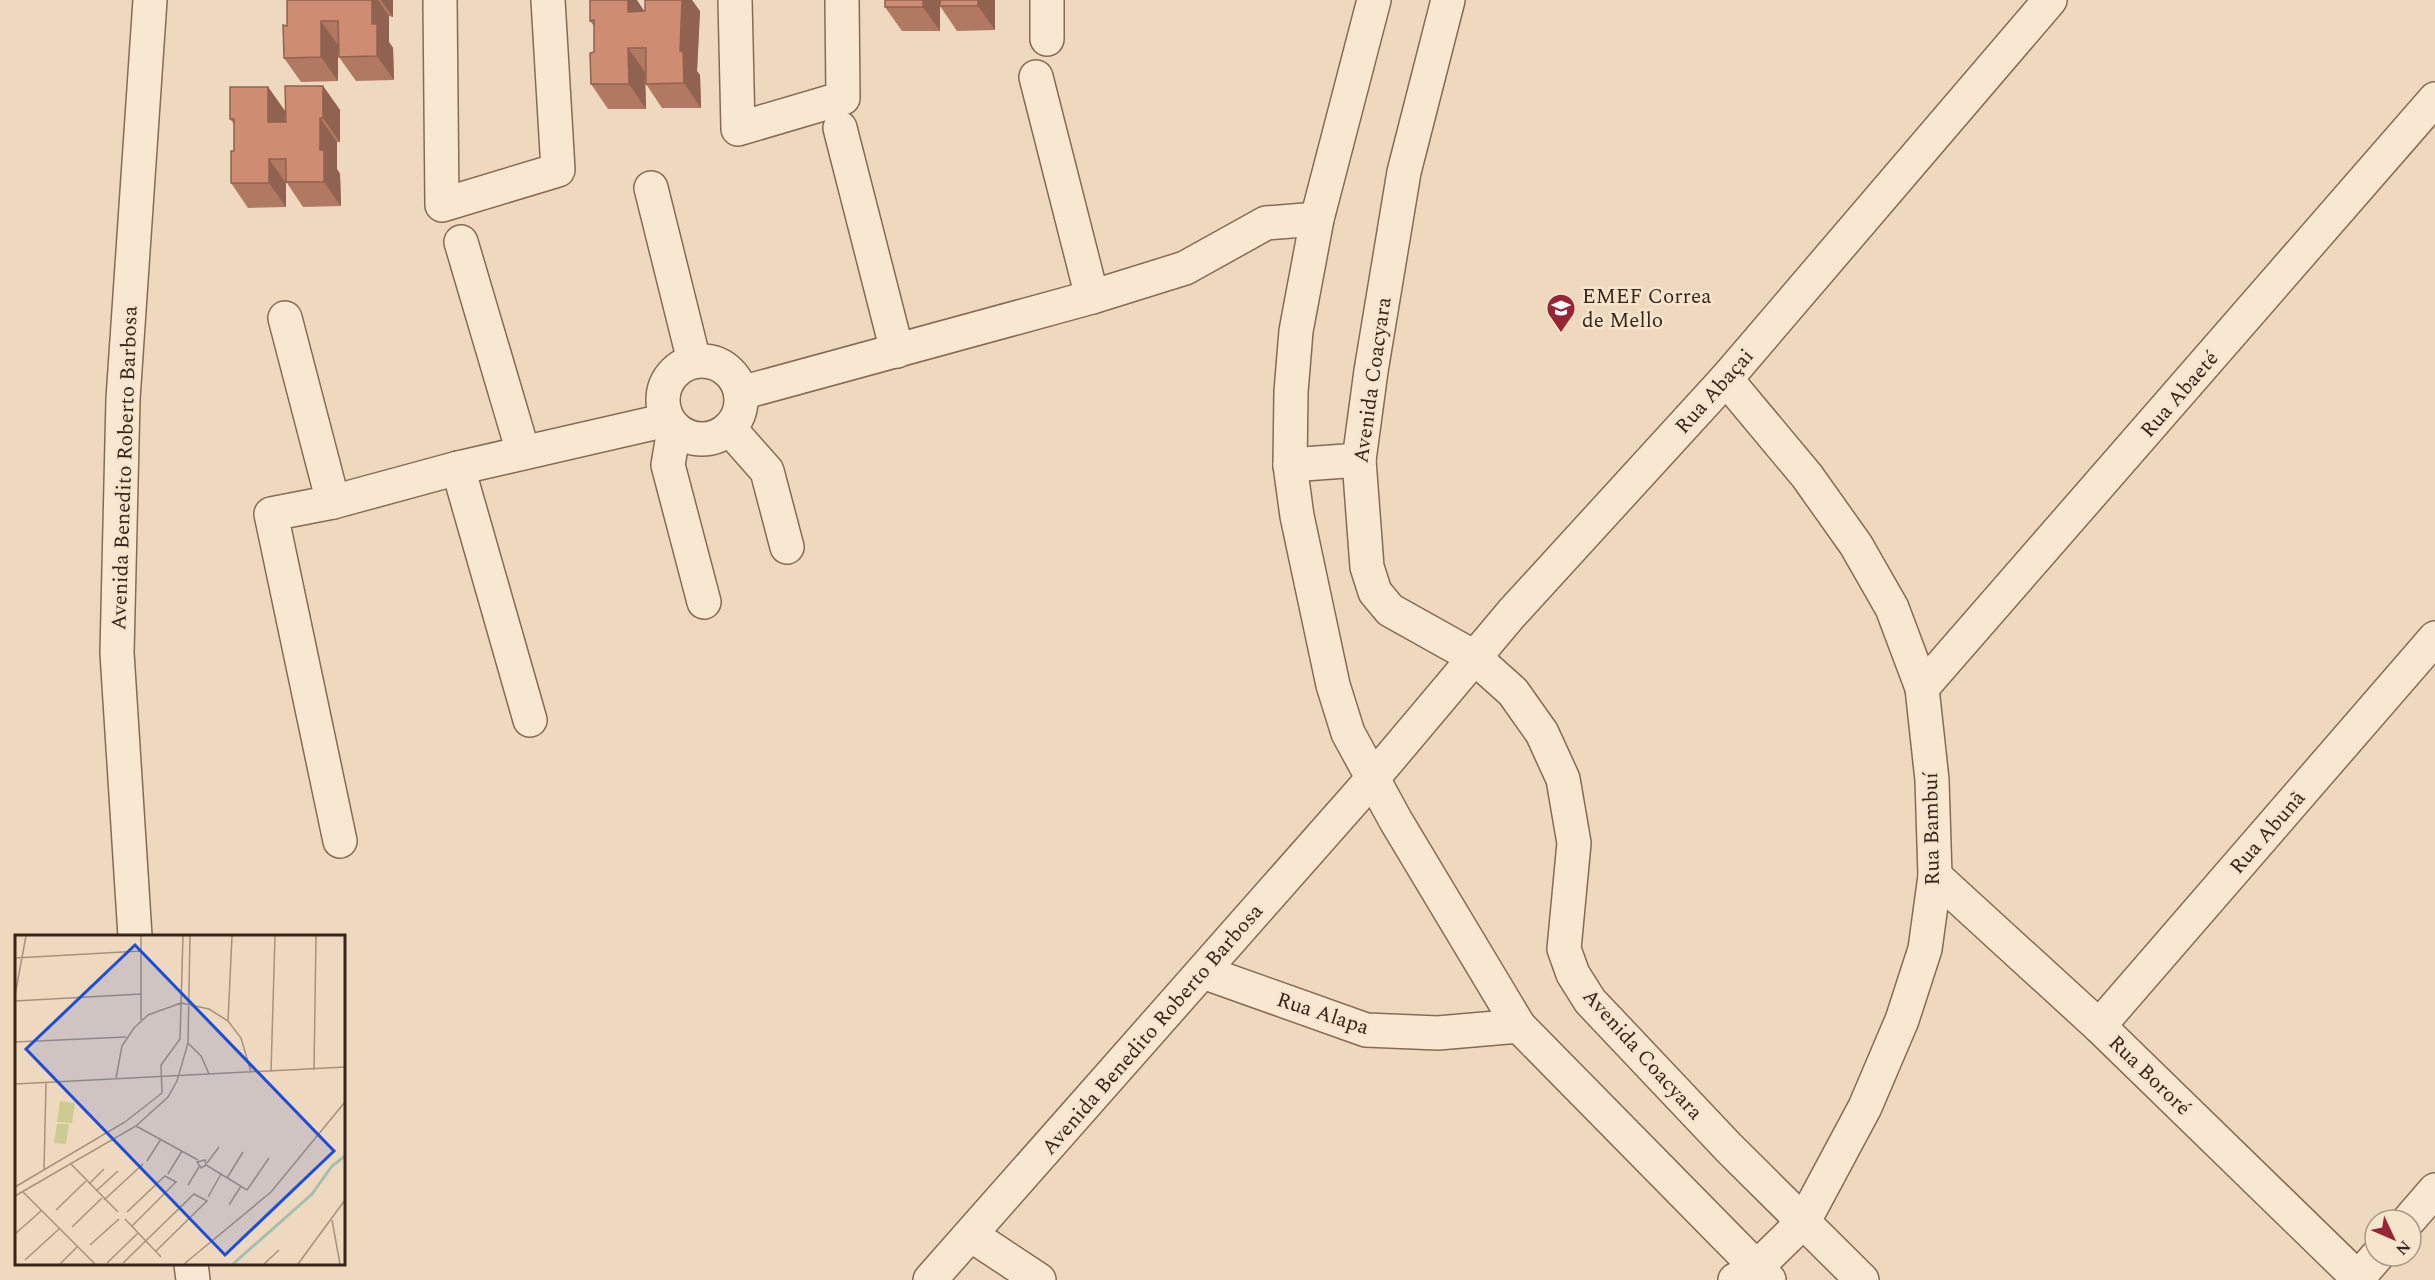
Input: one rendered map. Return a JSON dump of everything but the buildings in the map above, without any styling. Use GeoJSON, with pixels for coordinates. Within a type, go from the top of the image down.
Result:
{"type":"FeatureCollection","features":[{"type":"Feature","properties":{"kind":"street","name":"Avenida Benedito Roberto Barbosa"},"geometry":{"type":"LineString","coordinates":[[135,935],[117,653],[123,399],[150,0]]}},
{"type":"Feature","properties":{"kind":"street"},"geometry":{"type":"LineString","coordinates":[[440,0],[442,205],[558,170],[548,0]]}},
{"type":"Feature","properties":{"kind":"street"},"geometry":{"type":"LineString","coordinates":[[735,0],[738,129],[843,98],[842,0]]}},
{"type":"Feature","properties":{"kind":"street"},"geometry":{"type":"LineString","coordinates":[[1047,0],[1047,39]]}},
{"type":"Feature","properties":{"kind":"street"},"geometry":{"type":"LineString","coordinates":[[1374,0],[1317,219],[1296,331],[1291,393],[1290,465],[1297,516],[1333,685],[1348,733],[1396,821],[1519,1026],[1754,1276]]}},
{"type":"Feature","properties":{"kind":"street","name":"Avenida Coacyara"},"geometry":{"type":"LineString","coordinates":[[1448,0],[1404,172],[1371,370],[1359,460],[1367,567],[1375,592],[1390,610],[1474,657],[1513,692],[1542,733],[1563,779],[1574,843],[1564,949],[1573,974],[1598,1010],[1729,1148],[1862,1280]]}},
{"type":"Feature","properties":{"kind":"street","name":"Rua Abaçai"},"geometry":{"type":"LineString","coordinates":[[1374,777],[1474,657],[1726,379],[2050,0]]}},
{"type":"Feature","properties":{"kind":"street"},"geometry":{"type":"LineString","coordinates":[[1036,77],[1092,297]]}},
{"type":"Feature","properties":{"kind":"street","name":"Rua Abaeté"},"geometry":{"type":"LineString","coordinates":[[1922,688],[2435,99]]}},
{"type":"Feature","properties":{"kind":"street"},"geometry":{"type":"LineString","coordinates":[[840,128],[897,351]]}},
{"type":"Feature","properties":{"kind":"street"},"geometry":{"type":"LineString","coordinates":[[651,188],[694,361]]}},
{"type":"Feature","properties":{"kind":"street"},"geometry":{"type":"LineString","coordinates":[[741,393],[1092,297],[1185,268],[1266,223],[1317,219]]}},
{"type":"Feature","properties":{"kind":"street"},"geometry":{"type":"LineString","coordinates":[[461,242],[523,452]]}},
{"type":"Feature","properties":{"kind":"street"},"geometry":{"type":"LineString","coordinates":[[285,318],[333,502]]}},
{"type":"Feature","properties":{"kind":"street"},"geometry":{"type":"LineString","coordinates":[[340,841],[271,514],[333,502],[523,452],[670,424],[690,437],[708,439],[729,428],[739,412],[741,393],[737,381],[729,371],[719,364],[706,361],[694,361],[680,367],[669,377],[663,391],[662,405],[670,424],[668,465],[704,602]]}},
{"type":"Feature","properties":{"kind":"street","name":"Rua Bambuí"},"geometry":{"type":"LineString","coordinates":[[1726,379],[1807,476],[1856,545],[1892,608],[1922,688],[1932,780],[1935,876],[1925,949],[1902,1020],[1865,1107],[1804,1221],[1754,1276]]}},
{"type":"Feature","properties":{"kind":"street"},"geometry":{"type":"LineString","coordinates":[[729,428],[766,471],[787,547]]}},
{"type":"Feature","properties":{"kind":"street"},"geometry":{"type":"LineString","coordinates":[[1290,465],[1359,460]]}},
{"type":"Feature","properties":{"kind":"street"},"geometry":{"type":"LineString","coordinates":[[458,468],[530,720]]}},
{"type":"Feature","properties":{"kind":"street","name":"Rua Abunã"},"geometry":{"type":"LineString","coordinates":[[2099,1026],[2435,638]]}},
{"type":"Feature","properties":{"kind":"street","name":"Avenida Benedito Roberto Barbosa"},"geometry":{"type":"LineString","coordinates":[[930,1280],[1374,777]]}},
{"type":"Feature","properties":{"kind":"street","name":"Rua Bororé"},"geometry":{"type":"LineString","coordinates":[[1935,876],[2365,1271]]}},
{"type":"Feature","properties":{"kind":"street","name":"Rua Alapa"},"geometry":{"type":"LineString","coordinates":[[1203,972],[1366,1030],[1438,1033],[1519,1026]]}},
{"type":"Feature","properties":{"kind":"street"},"geometry":{"type":"LineString","coordinates":[[2419,1208],[2435,1190]]}},
{"type":"Feature","properties":{"kind":"street"},"geometry":{"type":"LineString","coordinates":[[970,1235],[1039,1280]]}},
{"type":"Feature","properties":{"kind":"street"},"geometry":{"type":"LineString","coordinates":[[191,1265],[193,1280]]}},
{"type":"Feature","properties":{"kind":"place","name":"EMEF Correa de Mello"},"geometry":{"type":"Point","coordinates":[1561,334]}}]}
